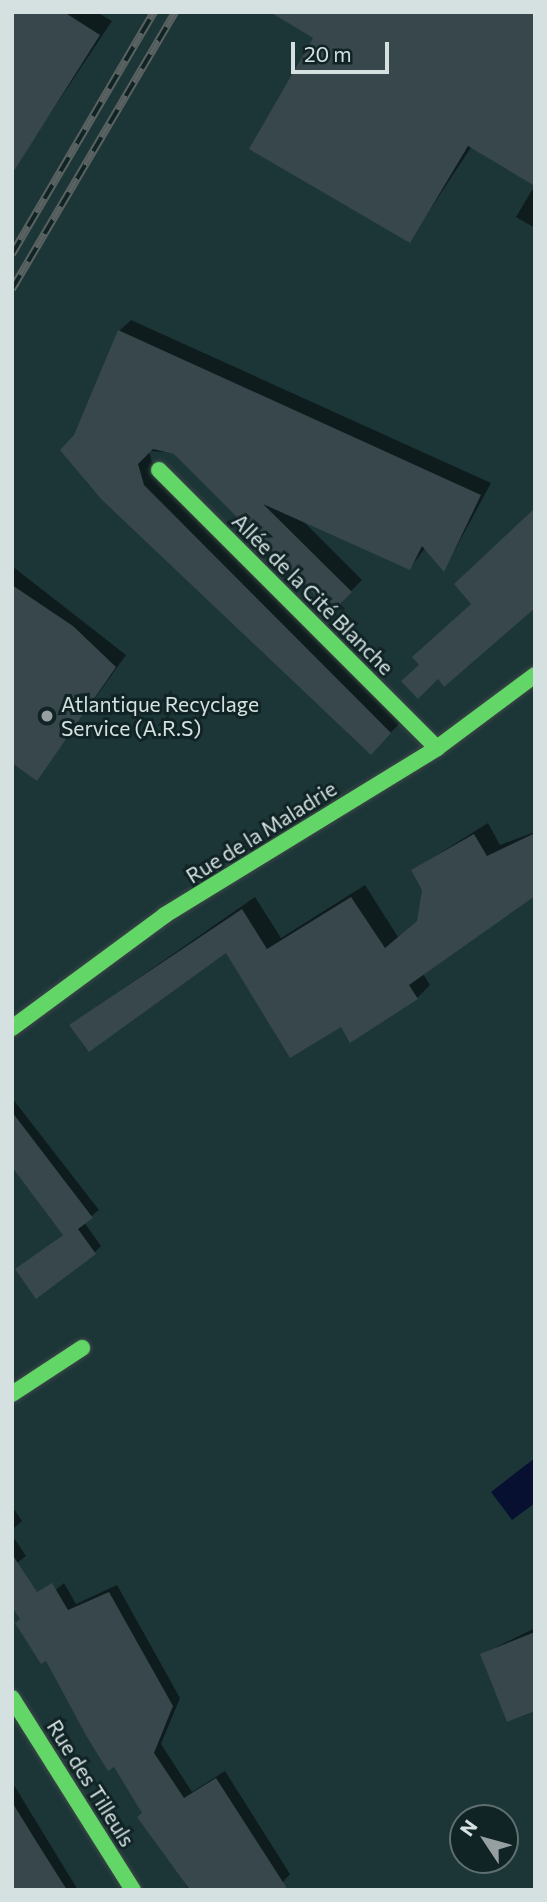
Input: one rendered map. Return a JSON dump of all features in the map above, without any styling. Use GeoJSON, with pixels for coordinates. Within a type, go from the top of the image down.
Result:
{"type":"FeatureCollection","features":[{"type":"Feature","properties":{"kind":"street","name":"Allée de la Cité Blanche"},"geometry":{"type":"LineString","coordinates":[[159,471],[437,748]]}},
{"type":"Feature","properties":{"kind":"street","name":"Rue de la Maladrie"},"geometry":{"type":"LineString","coordinates":[[12,1028],[166,915],[437,748],[535,675]]}},
{"type":"Feature","properties":{"kind":"street"},"geometry":{"type":"LineString","coordinates":[[12,1394],[82,1348]]}},
{"type":"Feature","properties":{"kind":"street","name":"Rue des Tilleuls"},"geometry":{"type":"LineString","coordinates":[[12,1698],[133,1890]]}},
{"type":"Feature","properties":{"kind":"shaded area"},"geometry":{"type":"Polygon","coordinates":[[[12,12],[535,12],[535,1890],[12,1890],[12,12]]]}},
{"type":"Feature","properties":{"kind":"water"},"geometry":{"type":"Polygon","coordinates":[[[535,1458],[535,1503],[512,1520],[491,1492],[535,1458]]]}},
{"type":"Feature","properties":{"kind":"building"},"geometry":{"type":"Polygon","coordinates":[[[12,12],[64,12],[100,35],[12,174],[12,12]]]}},
{"type":"Feature","properties":{"kind":"building"},"geometry":{"type":"Polygon","coordinates":[[[270,12],[535,12],[535,186],[468,146],[410,243],[249,149],[313,38],[270,12]]]}},
{"type":"Feature","properties":{"kind":"building"},"geometry":{"type":"Polygon","coordinates":[[[118,330],[481,495],[444,572],[422,546],[410,570],[263,504],[352,592],[332,612],[174,454],[153,449],[138,464],[144,485],[391,733],[371,755],[101,499],[60,450],[74,435],[118,330]]]}},
{"type":"Feature","properties":{"kind":"building"},"geometry":{"type":"Polygon","coordinates":[[[535,508],[535,608],[444,687],[438,679],[418,699],[401,681],[419,665],[412,657],[471,604],[454,584],[535,508]]]}},
{"type":"Feature","properties":{"kind":"building","name":"Atlantique Recyclage Service (A.R.S)"},"geometry":{"type":"Polygon","coordinates":[[[12,585],[73,626],[116,667],[37,781],[12,763],[12,585]]]}},
{"type":"Feature","properties":{"kind":"building"},"geometry":{"type":"Polygon","coordinates":[[[535,833],[535,896],[409,985],[418,999],[350,1043],[341,1027],[290,1058],[226,953],[89,1052],[69,1025],[242,909],[267,949],[351,897],[385,948],[417,921],[422,890],[411,870],[474,834],[487,856],[535,833]]]}},
{"type":"Feature","properties":{"kind":"building"},"geometry":{"type":"Polygon","coordinates":[[[12,1112],[93,1218],[78,1229],[96,1254],[36,1299],[15,1269],[63,1235],[12,1167],[12,1112]]]}},
{"type":"Feature","properties":{"kind":"building"},"geometry":{"type":"Polygon","coordinates":[[[12,1554],[37,1592],[52,1583],[68,1610],[109,1592],[173,1706],[154,1753],[184,1798],[216,1778],[288,1890],[190,1890],[137,1817],[142,1813],[114,1767],[108,1771],[46,1661],[41,1664],[15,1623],[20,1619],[12,1607],[12,1554]]]}},
{"type":"Feature","properties":{"kind":"building"},"geometry":{"type":"Polygon","coordinates":[[[535,1632],[535,1711],[507,1722],[480,1654],[535,1632]]]}},
{"type":"Feature","properties":{"kind":"building"},"geometry":{"type":"Polygon","coordinates":[[[12,1802],[36,1841],[67,1890],[12,1890],[12,1802]]]}},
{"type":"Feature","properties":{"kind":"railway"},"geometry":{"type":"LineString","coordinates":[[12,254],[154,12]]}},
{"type":"Feature","properties":{"kind":"railway"},"geometry":{"type":"LineString","coordinates":[[12,289],[175,12]]}},
{"type":"Feature","properties":{"kind":"traffic: fast"},"geometry":{"type":"LineString","coordinates":[[159,470],[437,748]]}},
{"type":"Feature","properties":{"kind":"traffic: fast"},"geometry":{"type":"LineString","coordinates":[[12,1028],[165,915],[437,748],[535,675]]}},
{"type":"Feature","properties":{"kind":"traffic: fast"},"geometry":{"type":"LineString","coordinates":[[12,1394],[82,1348]]}},
{"type":"Feature","properties":{"kind":"traffic: fast"},"geometry":{"type":"LineString","coordinates":[[12,1698],[133,1890]]}},
{"type":"Feature","properties":{"kind":"place","name":"Atlantique Recyclage Service (A.R.S)"},"geometry":{"type":"Point","coordinates":[47,716]}}]}
